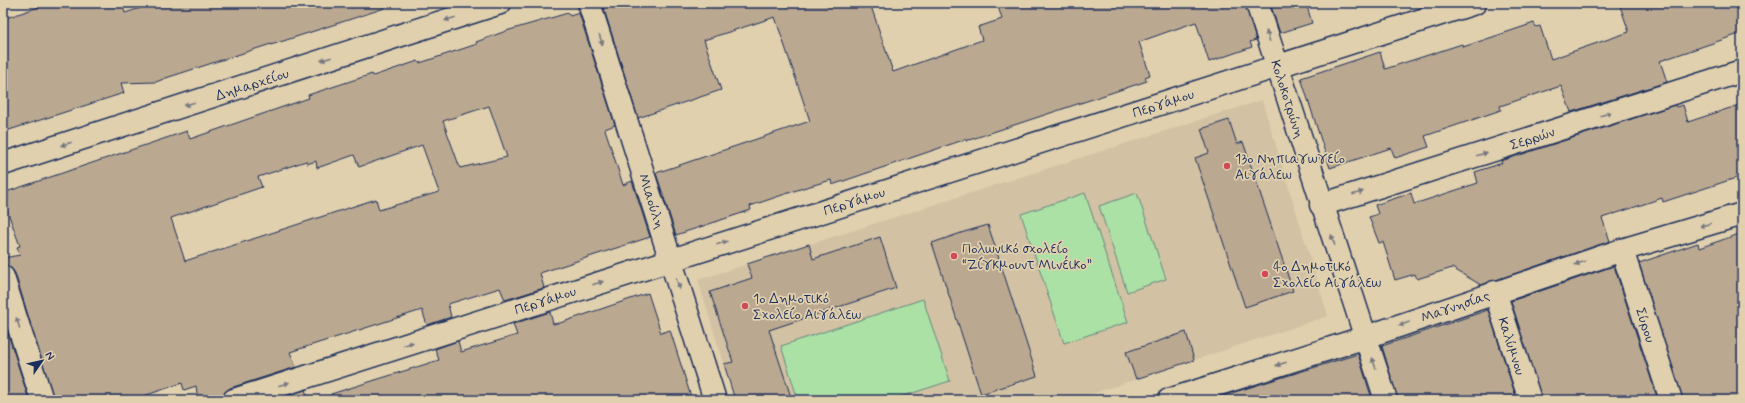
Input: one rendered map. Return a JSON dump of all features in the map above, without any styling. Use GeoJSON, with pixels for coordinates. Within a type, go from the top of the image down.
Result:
{"type":"FeatureCollection","features":[{"type":"Feature","properties":{"kind":"street","name":"Δημαρχείου"},"geometry":{"type":"LineString","coordinates":[[3,164],[500,3]]}},
{"type":"Feature","properties":{"kind":"street","name":"Μιαούλη"},"geometry":{"type":"LineString","coordinates":[[589,3],[715,400]]}},
{"type":"Feature","properties":{"kind":"street","name":"Κολοκοτρώνη"},"geometry":{"type":"LineString","coordinates":[[1258,3],[1321,204],[1386,400]]}},
{"type":"Feature","properties":{"kind":"street","name":"Περγάμου"},"geometry":{"type":"LineString","coordinates":[[234,400],[1475,3]]}},
{"type":"Feature","properties":{"kind":"street","name":"Σερρών"},"geometry":{"type":"LineString","coordinates":[[1321,204],[1742,71]]}},
{"type":"Feature","properties":{"kind":"street","name":"Μαγνησίας"},"geometry":{"type":"LineString","coordinates":[[1169,400],[1366,337],[1622,250],[1742,214]]}},
{"type":"Feature","properties":{"kind":"street","name":"Σύρου"},"geometry":{"type":"LineString","coordinates":[[1622,250],[1671,400]]}},
{"type":"Feature","properties":{"kind":"street"},"geometry":{"type":"LineString","coordinates":[[3,277],[42,400]]}},
{"type":"Feature","properties":{"kind":"street","name":"Καλύμνου"},"geometry":{"type":"LineString","coordinates":[[1495,292],[1530,400]]}},
{"type":"Feature","properties":{"kind":"shaded area"},"geometry":{"type":"Polygon","coordinates":[[[1262,100],[1328,316],[1073,400],[735,400],[698,280],[1262,100]]]}},
{"type":"Feature","properties":{"kind":"green space"},"geometry":{"type":"Polygon","coordinates":[[[1085,193],[1128,322],[1064,343],[1021,214],[1085,193]]]}},
{"type":"Feature","properties":{"kind":"green space"},"geometry":{"type":"Polygon","coordinates":[[[1137,193],[1166,279],[1127,292],[1099,206],[1137,193]]]}},
{"type":"Feature","properties":{"kind":"green space"},"geometry":{"type":"Polygon","coordinates":[[[923,299],[950,381],[891,400],[798,400],[781,346],[923,299]]]}},
{"type":"Feature","properties":{"kind":"building"},"geometry":{"type":"Polygon","coordinates":[[[51,3],[122,3],[125,13],[156,3],[384,3],[385,8],[156,82],[121,83],[124,93],[3,132],[3,19],[51,3]]]}},
{"type":"Feature","properties":{"kind":"building"},"geometry":{"type":"Polygon","coordinates":[[[611,3],[870,3],[893,72],[982,40],[978,27],[1002,19],[997,3],[1245,3],[1256,40],[1250,42],[1252,47],[1209,62],[1196,22],[1139,42],[1150,75],[1145,77],[1147,81],[966,141],[966,139],[832,185],[831,180],[803,188],[750,206],[751,210],[676,235],[656,173],[810,121],[775,17],[704,40],[721,90],[638,118],[603,6],[611,3]]]}},
{"type":"Feature","properties":{"kind":"building"},"geometry":{"type":"Polygon","coordinates":[[[1270,3],[1306,3],[1312,23],[1280,33],[1270,3]]]}},
{"type":"Feature","properties":{"kind":"building"},"geometry":{"type":"Polygon","coordinates":[[[1619,3],[1742,3],[1742,33],[1660,61],[1667,82],[1571,112],[1561,86],[1500,106],[1501,110],[1425,136],[1429,147],[1395,158],[1391,148],[1330,168],[1301,78],[1380,52],[1385,69],[1462,44],[1463,47],[1534,23],[1536,27],[1540,26],[1551,59],[1629,32],[1619,3]]]}},
{"type":"Feature","properties":{"kind":"building"},"geometry":{"type":"Polygon","coordinates":[[[568,13],[570,16],[579,13],[615,125],[605,129],[623,185],[632,181],[650,237],[540,273],[544,288],[505,300],[500,288],[448,304],[451,317],[427,325],[422,310],[290,352],[296,367],[230,388],[225,392],[222,400],[198,400],[196,386],[184,390],[182,383],[132,400],[54,400],[15,273],[11,268],[3,265],[3,258],[20,255],[17,247],[20,246],[3,199],[3,193],[187,131],[190,139],[309,98],[308,95],[372,74],[373,76],[418,61],[419,63],[423,62],[477,44],[476,42],[506,31],[568,13]],[[489,106],[443,121],[460,168],[507,157],[489,106]],[[422,145],[359,167],[354,155],[317,168],[316,161],[307,164],[306,161],[258,177],[262,187],[171,218],[185,261],[376,199],[379,210],[439,192],[422,145]]]}},
{"type":"Feature","properties":{"kind":"building"},"geometry":{"type":"Polygon","coordinates":[[[1742,104],[1742,176],[1663,202],[1662,198],[1602,218],[1610,241],[1481,285],[1452,268],[1417,279],[1415,274],[1395,280],[1383,242],[1379,243],[1369,217],[1378,214],[1375,205],[1411,193],[1414,204],[1478,183],[1475,172],[1502,163],[1501,161],[1675,105],[1676,107],[1683,105],[1688,122],[1742,104]]]}},
{"type":"Feature","properties":{"kind":"building"},"geometry":{"type":"Polygon","coordinates":[[[1229,120],[1237,144],[1243,142],[1293,291],[1245,307],[1195,158],[1209,153],[1201,129],[1229,120]]]}},
{"type":"Feature","properties":{"kind":"building"},"geometry":{"type":"Polygon","coordinates":[[[988,225],[1037,376],[981,394],[932,243],[988,225]]]}},
{"type":"Feature","properties":{"kind":"building"},"geometry":{"type":"Polygon","coordinates":[[[1742,233],[1742,400],[1683,400],[1639,263],[1698,243],[1699,248],[1742,233]]]}},
{"type":"Feature","properties":{"kind":"building"},"geometry":{"type":"Polygon","coordinates":[[[880,237],[896,288],[769,330],[792,400],[735,400],[724,364],[733,362],[710,292],[752,278],[747,264],[809,244],[813,259],[880,237]]]}},
{"type":"Feature","properties":{"kind":"building"},"geometry":{"type":"Polygon","coordinates":[[[1614,266],[1658,400],[1542,400],[1511,301],[1614,266]]]}},
{"type":"Feature","properties":{"kind":"building"},"geometry":{"type":"Polygon","coordinates":[[[648,293],[661,333],[670,330],[692,400],[332,400],[331,394],[439,360],[435,349],[458,341],[461,352],[517,335],[513,324],[550,312],[553,324],[560,323],[648,293]]]}},
{"type":"Feature","properties":{"kind":"building"},"geometry":{"type":"Polygon","coordinates":[[[1488,310],[1517,400],[1398,400],[1382,346],[1488,310]]]}},
{"type":"Feature","properties":{"kind":"building"},"geometry":{"type":"Polygon","coordinates":[[[3,318],[29,400],[3,400],[3,318]]]}},
{"type":"Feature","properties":{"kind":"building"},"geometry":{"type":"Polygon","coordinates":[[[1186,332],[1194,360],[1136,379],[1126,352],[1186,332]]]}},
{"type":"Feature","properties":{"kind":"building"},"geometry":{"type":"Polygon","coordinates":[[[1358,354],[1371,396],[1359,400],[1225,400],[1225,395],[1358,354]]]}},
{"type":"Feature","properties":{"kind":"building"},"geometry":{"type":"Polygon","coordinates":[[[305,390],[309,400],[275,400],[305,390]]]}},
{"type":"Feature","properties":{"kind":"place","name":"13ο Νηπιαγωγείο Αιγάλεω"},"geometry":{"type":"Point","coordinates":[1227,166]}},
{"type":"Feature","properties":{"kind":"place","name":"Πολωνικό σχολείο “Ζίγκμουντ Μινέικο”"},"geometry":{"type":"Point","coordinates":[954,256]}},
{"type":"Feature","properties":{"kind":"place","name":"4ο Δημοτικό Σχολείο Αιγάλεω"},"geometry":{"type":"Point","coordinates":[1265,274]}},
{"type":"Feature","properties":{"kind":"place","name":"1ο Δημοτικό Σχολείο Αιγάλεω"},"geometry":{"type":"Point","coordinates":[745,306]}}]}
